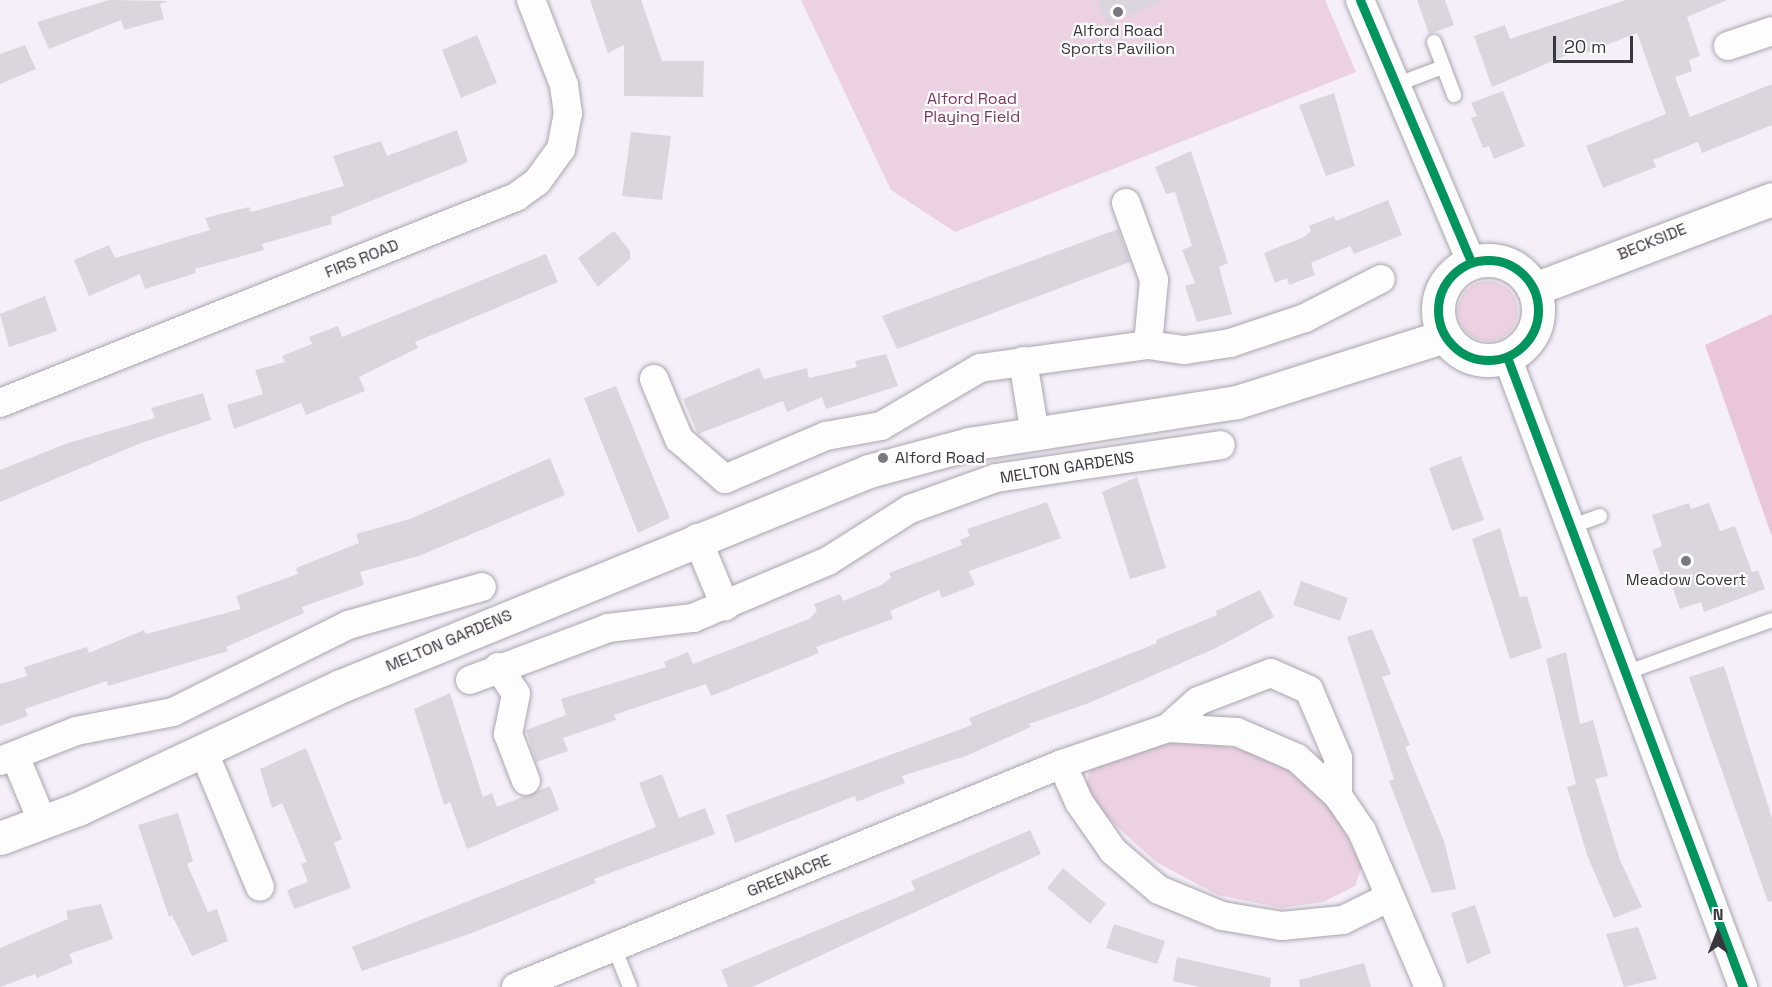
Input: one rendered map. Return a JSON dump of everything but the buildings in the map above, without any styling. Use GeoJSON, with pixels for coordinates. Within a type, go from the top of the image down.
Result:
{"type":"FeatureCollection","features":[{"type":"Feature","properties":{"kind":"street","name":"FIRS ROAD"},"geometry":{"type":"LineString","coordinates":[[0,402],[516,197],[537,182],[561,149],[568,114],[564,85],[531,0]]}},
{"type":"Feature","properties":{"kind":"street"},"geometry":{"type":"LineString","coordinates":[[1360,0],[1398,84],[1471,262]]}},
{"type":"Feature","properties":{"kind":"street"},"geometry":{"type":"LineString","coordinates":[[1728,46],[1772,31]]}},
{"type":"Feature","properties":{"kind":"street","name":"BECKSIDE"},"geometry":{"type":"LineString","coordinates":[[1534,289],[1772,199]]}},
{"type":"Feature","properties":{"kind":"street"},"geometry":{"type":"LineString","coordinates":[[1126,203],[1154,280],[1148,345]]}},
{"type":"Feature","properties":{"kind":"street"},"geometry":{"type":"LineString","coordinates":[[1496,260],[1519,269],[1534,289],[1539,309],[1535,329],[1524,346],[1507,357],[1472,358],[1445,336],[1438,315],[1440,293],[1452,274],[1471,262],[1496,260]]}},
{"type":"Feature","properties":{"kind":"street"},"geometry":{"type":"LineString","coordinates":[[654,379],[679,439],[725,479],[826,436],[881,426],[980,368],[1148,345],[1185,350],[1230,343],[1305,318],[1381,279]]}},
{"type":"Feature","properties":{"kind":"street","name":"MELTON GARDENS"},"geometry":{"type":"LineString","coordinates":[[0,838],[43,823],[341,686],[697,538],[868,471],[969,444],[1237,402],[1445,336]]}},
{"type":"Feature","properties":{"kind":"street"},"geometry":{"type":"LineString","coordinates":[[1507,357],[1743,987]]}},
{"type":"Feature","properties":{"kind":"street"},"geometry":{"type":"LineString","coordinates":[[1023,361],[1035,434]]}},
{"type":"Feature","properties":{"kind":"street","name":"MELTON GARDENS"},"geometry":{"type":"LineString","coordinates":[[470,680],[498,667],[608,628],[693,618],[725,606],[828,561],[910,509],[996,478],[1221,445]]}},
{"type":"Feature","properties":{"kind":"street"},"geometry":{"type":"LineString","coordinates":[[697,538],[725,606]]}},
{"type":"Feature","properties":{"kind":"street"},"geometry":{"type":"LineString","coordinates":[[43,823],[7,759],[76,731],[173,712],[348,625],[482,587]]}},
{"type":"Feature","properties":{"kind":"street"},"geometry":{"type":"LineString","coordinates":[[498,667],[516,694],[508,734],[526,781]]}},
{"type":"Feature","properties":{"kind":"street","name":"GREENACRE"},"geometry":{"type":"LineString","coordinates":[[1168,728],[1198,701],[1271,673],[1309,690],[1338,758],[1338,796]]}},
{"type":"Feature","properties":{"kind":"street","name":"GREENACRE"},"geometry":{"type":"LineString","coordinates":[[516,987],[1062,764],[1168,728],[1237,732],[1297,758],[1338,796],[1362,831],[1429,987]]}},
{"type":"Feature","properties":{"kind":"street"},"geometry":{"type":"LineString","coordinates":[[203,750],[260,887]]}},
{"type":"Feature","properties":{"kind":"street"},"geometry":{"type":"LineString","coordinates":[[1062,764],[1079,802],[1113,851],[1159,890],[1222,916],[1282,926],[1343,920],[1390,897]]}},
{"type":"Feature","properties":{"kind":"lane"},"geometry":{"type":"LineString","coordinates":[[1434,42],[1454,95]]}},
{"type":"Feature","properties":{"kind":"lane"},"geometry":{"type":"LineString","coordinates":[[1398,84],[1443,67]]}},
{"type":"Feature","properties":{"kind":"lane"},"geometry":{"type":"LineString","coordinates":[[1570,527],[1600,516]]}},
{"type":"Feature","properties":{"kind":"lane"},"geometry":{"type":"LineString","coordinates":[[1625,673],[1772,620]]}},
{"type":"Feature","properties":{"kind":"lane"},"geometry":{"type":"LineString","coordinates":[[614,947],[630,987]]}},
{"type":"Feature","properties":{"kind":"green space","name":"Alford Road Playing Field"},"geometry":{"type":"Polygon","coordinates":[[[801,0],[1325,0],[1356,72],[955,232],[891,190],[801,0]]]}},
{"type":"Feature","properties":{"kind":"green space"},"geometry":{"type":"Polygon","coordinates":[[[1488,281],[1505,286],[1513,294],[1518,311],[1513,328],[1505,336],[1488,341],[1471,336],[1463,328],[1458,311],[1463,294],[1471,286],[1488,281]]]}},
{"type":"Feature","properties":{"kind":"green space"},"geometry":{"type":"Polygon","coordinates":[[[1205,742],[1251,752],[1294,773],[1330,804],[1362,866],[1355,886],[1323,902],[1282,908],[1218,895],[1156,862],[1113,823],[1086,789],[1090,766],[1162,743],[1205,742]]]}},
{"type":"Feature","properties":{"kind":"shaded area"},"geometry":{"type":"Polygon","coordinates":[[[1772,314],[1772,537],[1705,345],[1772,314]]]}},
{"type":"Feature","properties":{"kind":"transit line"},"geometry":{"type":"LineString","coordinates":[[1360,0],[1471,262]]}},
{"type":"Feature","properties":{"kind":"transit line"},"geometry":{"type":"LineString","coordinates":[[1488,260],[1507,264],[1523,275],[1534,291],[1538,310],[1534,329],[1523,345],[1507,356],[1488,360],[1469,356],[1453,345],[1442,329],[1438,310],[1442,291],[1453,275],[1469,264],[1488,260]]}},
{"type":"Feature","properties":{"kind":"transit line"},"geometry":{"type":"LineString","coordinates":[[1507,357],[1743,987]]}},
{"type":"Feature","properties":{"kind":"place","name":"Alford Road Sports Pavilion"},"geometry":{"type":"Point","coordinates":[1118,12]}},
{"type":"Feature","properties":{"kind":"place","name":"Alford Road"},"geometry":{"type":"Point","coordinates":[883,458]}},
{"type":"Feature","properties":{"kind":"place","name":"Meadow Covert"},"geometry":{"type":"Point","coordinates":[1686,561]}}]}
